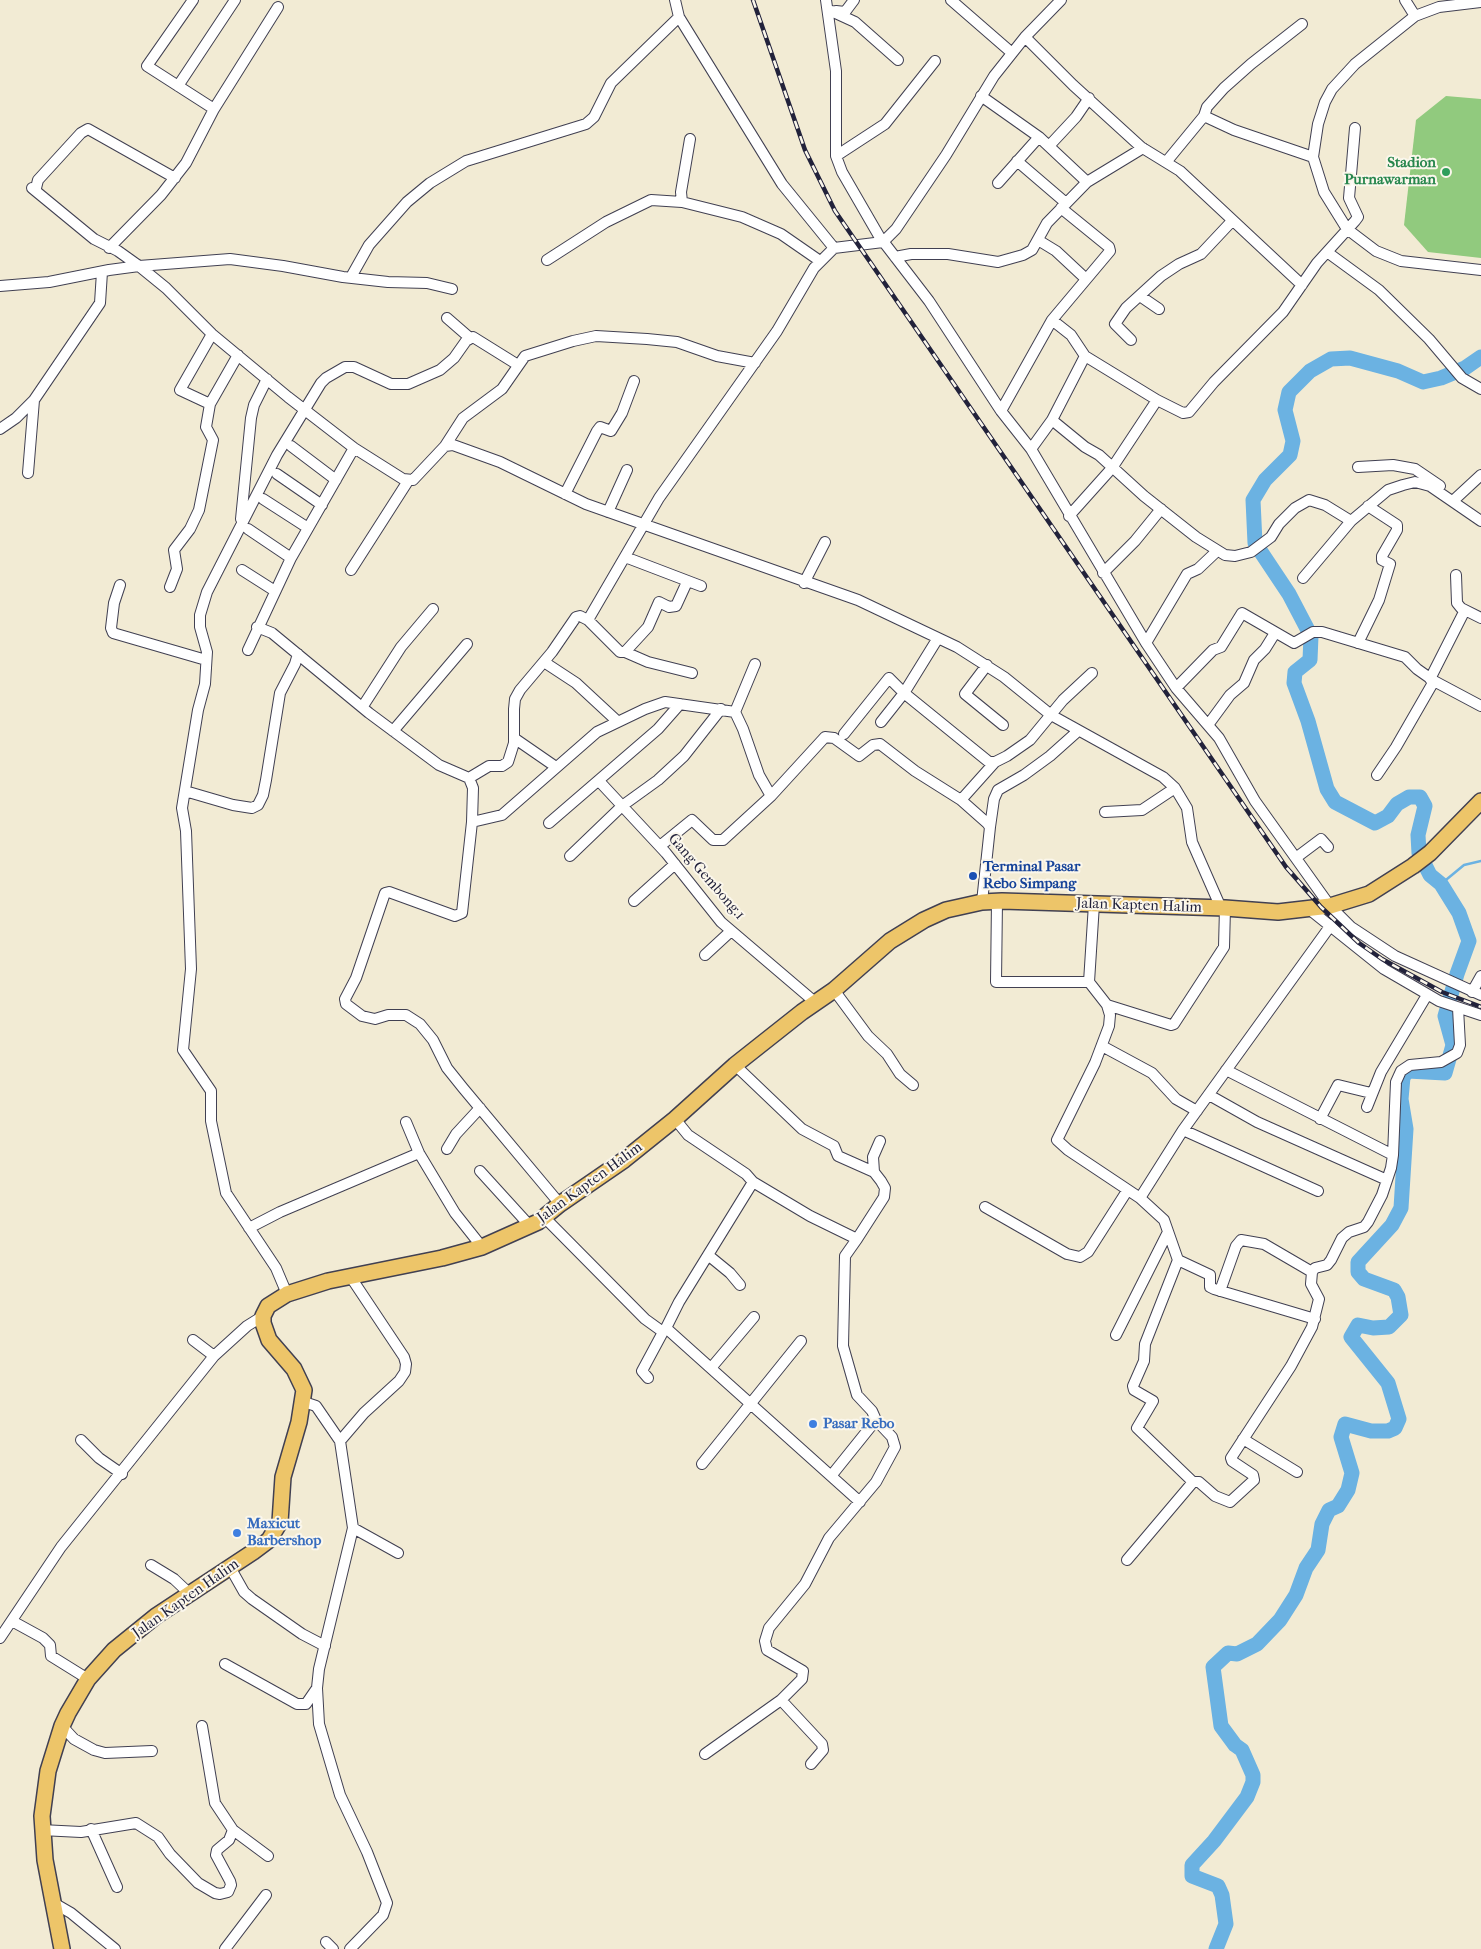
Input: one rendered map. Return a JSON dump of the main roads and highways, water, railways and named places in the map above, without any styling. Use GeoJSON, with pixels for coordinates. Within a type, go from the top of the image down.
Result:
{"type":"FeatureCollection","features":[{"type":"Feature","properties":{"kind":"main road","name":"Jalan Kapten Halim"},"geometry":{"type":"LineString","coordinates":[[62,1949],[52,1902],[42,1830],[48,1771],[62,1726],[88,1679],[114,1650],[156,1616],[231,1569],[269,1540],[280,1522],[284,1477],[304,1402],[304,1390],[299,1376],[269,1340],[264,1329],[263,1316],[268,1306],[287,1294],[350,1276],[442,1258],[482,1247],[545,1218],[560,1204],[624,1160],[675,1120],[736,1065],[834,990],[890,942],[924,920],[960,905],[998,901],[1223,908],[1278,912],[1330,906],[1369,894],[1413,866],[1430,853],[1481,801]]}},
{"type":"Feature","properties":{"kind":"waterway"},"geometry":{"type":"LineString","coordinates":[[1216,1949],[1226,1924],[1222,1895],[1218,1886],[1192,1876],[1192,1865],[1214,1841],[1247,1797],[1253,1782],[1253,1775],[1242,1750],[1235,1745],[1221,1726],[1213,1667],[1228,1653],[1237,1654],[1257,1644],[1280,1620],[1296,1595],[1306,1568],[1318,1550],[1322,1524],[1329,1510],[1338,1506],[1348,1490],[1352,1473],[1341,1437],[1345,1424],[1371,1431],[1388,1431],[1395,1428],[1399,1419],[1388,1383],[1351,1337],[1358,1325],[1373,1328],[1389,1327],[1401,1315],[1398,1297],[1394,1290],[1364,1279],[1358,1272],[1358,1262],[1392,1225],[1401,1208],[1406,1129],[1401,1099],[1403,1077],[1408,1071],[1445,1073],[1453,1045],[1445,1016],[1469,941],[1459,913],[1441,884],[1430,875],[1419,853],[1418,835],[1425,806],[1420,797],[1409,797],[1397,804],[1388,816],[1375,823],[1335,802],[1327,789],[1308,721],[1294,683],[1295,672],[1310,660],[1311,636],[1289,594],[1255,543],[1253,500],[1265,480],[1290,455],[1293,441],[1285,410],[1289,392],[1310,371],[1331,359],[1350,358],[1398,371],[1423,382],[1441,378],[1465,368],[1481,357]]}},
{"type":"Feature","properties":{"kind":"waterway"},"geometry":{"type":"LineString","coordinates":[[1441,884],[1464,865],[1481,861]]}},
{"type":"Feature","properties":{"kind":"railway"},"geometry":{"type":"LineString","coordinates":[[753,0],[805,150],[835,211],[1286,867],[1321,907],[1359,943],[1382,959],[1442,992],[1481,1007]]}},
{"type":"Feature","properties":{"kind":"place","name":"Stadion Purnawarman"},"geometry":{"type":"Point","coordinates":[1446,172]}},
{"type":"Feature","properties":{"kind":"place","name":"Terminal Pasar Rebo Simpang"},"geometry":{"type":"Point","coordinates":[973,876]}},
{"type":"Feature","properties":{"kind":"place","name":"Pasar Rebo"},"geometry":{"type":"Point","coordinates":[813,1424]}},
{"type":"Feature","properties":{"kind":"place","name":"Maxicut Barbershop"},"geometry":{"type":"Point","coordinates":[237,1533]}}]}
